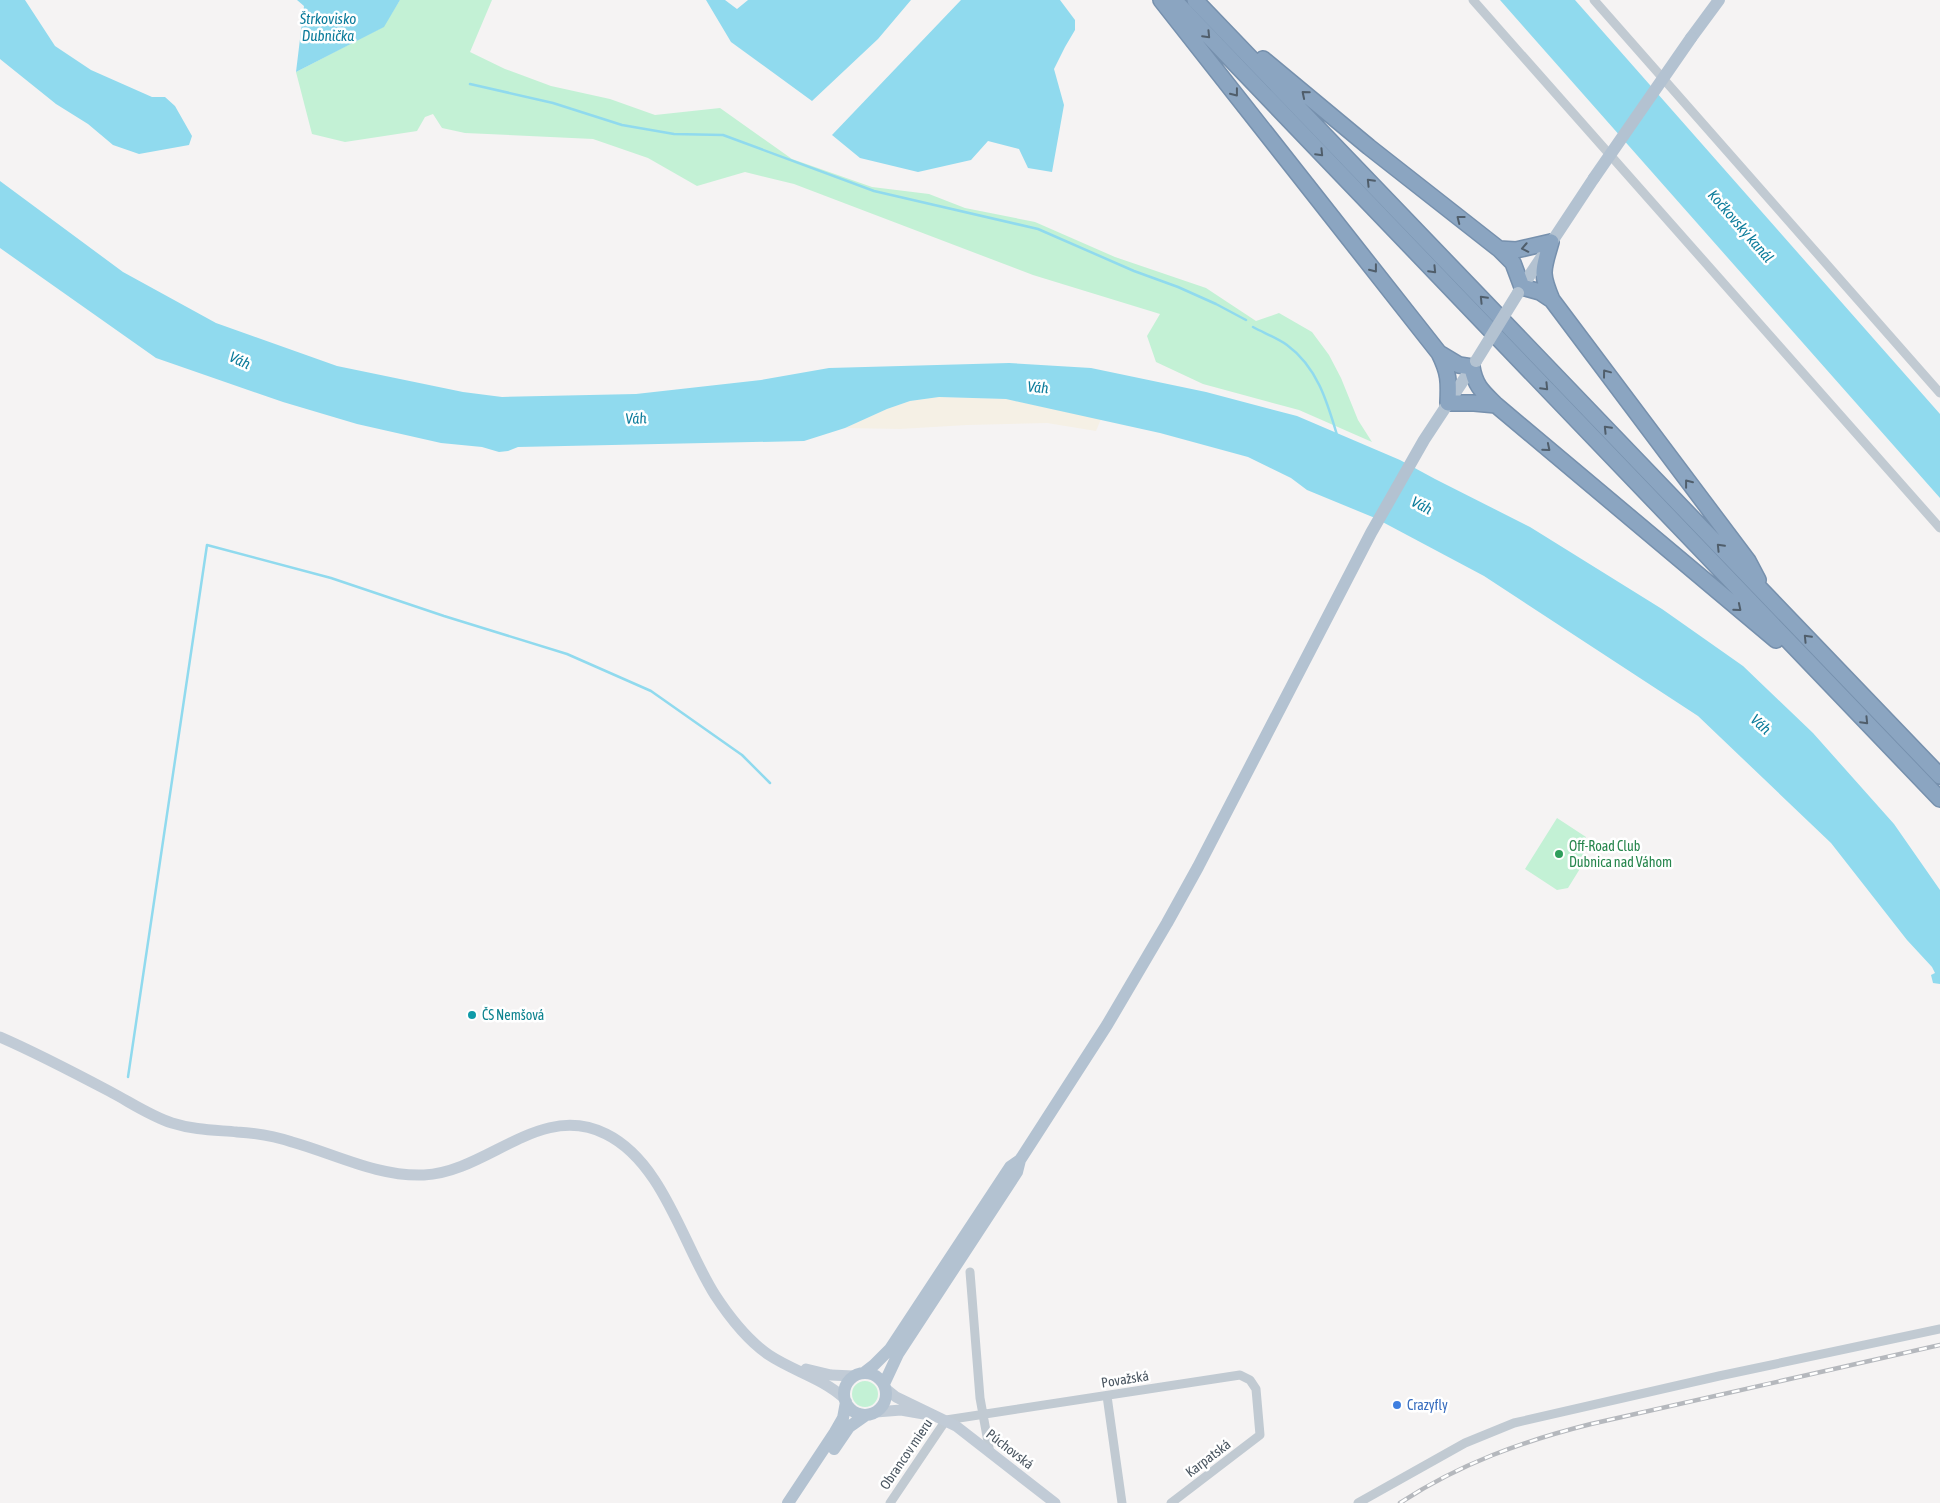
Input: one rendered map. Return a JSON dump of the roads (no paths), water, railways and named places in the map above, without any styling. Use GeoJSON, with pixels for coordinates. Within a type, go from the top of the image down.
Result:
{"type":"FeatureCollection","features":[{"type":"Feature","properties":{"kind":"highway"},"geometry":{"type":"LineString","coordinates":[[1161,0],[1439,353],[1450,379],[1446,406],[1474,402],[1496,405]]}},
{"type":"Feature","properties":{"kind":"highway"},"geometry":{"type":"LineString","coordinates":[[1174,0],[1940,799]]}},
{"type":"Feature","properties":{"kind":"highway"},"geometry":{"type":"LineString","coordinates":[[1195,0],[1940,776]]}},
{"type":"Feature","properties":{"kind":"highway"},"geometry":{"type":"LineString","coordinates":[[1207,12],[1369,147],[1499,249],[1513,263],[1520,290],[1540,292],[1552,300]]}},
{"type":"Feature","properties":{"kind":"highway"},"geometry":{"type":"LineString","coordinates":[[1499,249],[1524,249],[1551,242],[1543,273],[1544,282],[1552,300],[1748,561],[1765,595]]}},
{"type":"Feature","properties":{"kind":"highway"},"geometry":{"type":"LineString","coordinates":[[1439,353],[1459,366],[1474,364],[1474,379],[1496,405],[1831,686]]}},
{"type":"Feature","properties":{"kind":"main road"},"geometry":{"type":"LineString","coordinates":[[798,1503],[849,1427],[871,1414],[886,1400],[885,1386],[898,1354],[1017,1172],[1020,1160],[1107,1025],[1167,922],[1198,867],[1353,566],[1402,478],[1570,213],[1719,0]]}},
{"type":"Feature","properties":{"kind":"main road"},"geometry":{"type":"LineString","coordinates":[[0,1037],[170,1122],[194,1129],[260,1134],[298,1143],[372,1168],[391,1172],[426,1175],[449,1171],[477,1160],[517,1140],[551,1127],[578,1125],[605,1133],[632,1152],[649,1173],[665,1200],[704,1277],[734,1322],[769,1355],[836,1390],[854,1412],[871,1414],[901,1410],[942,1419]]}},
{"type":"Feature","properties":{"kind":"main road"},"geometry":{"type":"LineString","coordinates":[[788,1503],[835,1432],[842,1418],[845,1388],[859,1374],[874,1365],[890,1348],[1010,1167],[1020,1160]]}},
{"type":"Feature","properties":{"kind":"main road"},"geometry":{"type":"LineString","coordinates":[[790,1366],[831,1375],[874,1374],[896,1397],[942,1419]]}},
{"type":"Feature","properties":{"kind":"main road","name":"Púchovská"},"geometry":{"type":"LineString","coordinates":[[942,1419],[1055,1503]]}},
{"type":"Feature","properties":{"kind":"street"},"geometry":{"type":"LineString","coordinates":[[1473,0],[1940,528]]}},
{"type":"Feature","properties":{"kind":"street"},"geometry":{"type":"LineString","coordinates":[[1594,0],[1940,393]]}},
{"type":"Feature","properties":{"kind":"street"},"geometry":{"type":"LineString","coordinates":[[970,1272],[977,1362],[983,1416],[990,1453]]}},
{"type":"Feature","properties":{"kind":"street"},"geometry":{"type":"LineString","coordinates":[[1358,1503],[1465,1443],[1514,1424],[1719,1376],[1940,1329]]}},
{"type":"Feature","properties":{"kind":"street","name":"Považská"},"geometry":{"type":"LineString","coordinates":[[942,1419],[983,1416],[1240,1376],[1250,1380],[1256,1389],[1260,1436]]}},
{"type":"Feature","properties":{"kind":"street"},"geometry":{"type":"LineString","coordinates":[[1107,1396],[1122,1503]]}},
{"type":"Feature","properties":{"kind":"street","name":"Obrancov mieru"},"geometry":{"type":"LineString","coordinates":[[890,1503],[942,1419]]}},
{"type":"Feature","properties":{"kind":"street","name":"Karpatská"},"geometry":{"type":"LineString","coordinates":[[1171,1503],[1260,1436]]}},
{"type":"Feature","properties":{"kind":"water"},"geometry":{"type":"Polygon","coordinates":[[[0,0],[25,0],[55,46],[91,70],[152,97],[165,97],[175,106],[192,136],[189,145],[139,154],[113,145],[88,124],[56,104],[0,59],[0,0]]]}},
{"type":"Feature","properties":{"kind":"water","name":"Štrkovisko Dubnička"},"geometry":{"type":"Polygon","coordinates":[[[297,0],[400,0],[384,27],[296,72],[304,6],[297,0]]]}},
{"type":"Feature","properties":{"kind":"water"},"geometry":{"type":"Polygon","coordinates":[[[706,0],[725,0],[737,9],[748,0],[911,0],[878,39],[812,101],[731,42],[706,0]]]}},
{"type":"Feature","properties":{"kind":"water"},"geometry":{"type":"Polygon","coordinates":[[[961,0],[1060,0],[1075,20],[1075,30],[1054,69],[1064,105],[1052,172],[1028,168],[1019,149],[988,141],[971,160],[918,172],[860,158],[832,135],[961,0]]]}},
{"type":"Feature","properties":{"kind":"water","name":"Kočkovský kanál"},"geometry":{"type":"Polygon","coordinates":[[[1500,0],[1575,0],[1940,414],[1940,498],[1500,0]]]}},
{"type":"Feature","properties":{"kind":"water","name":"Váh"},"geometry":{"type":"Polygon","coordinates":[[[0,181],[123,272],[216,323],[337,366],[463,392],[502,397],[636,394],[761,380],[829,368],[1009,363],[1091,368],[1206,392],[1297,416],[1400,460],[1530,527],[1662,609],[1743,666],[1813,733],[1894,824],[1940,890],[1940,984],[1933,983],[1931,975],[1935,973],[1932,967],[1907,940],[1831,843],[1698,716],[1484,576],[1375,518],[1307,490],[1291,478],[1248,457],[1160,433],[1006,399],[939,397],[910,401],[845,428],[804,441],[518,447],[499,452],[482,447],[441,443],[357,424],[283,402],[156,358],[0,248],[0,181]]]}},
{"type":"Feature","properties":{"kind":"waterway"},"geometry":{"type":"LineString","coordinates":[[470,84],[553,103],[622,125],[674,134],[723,135],[874,191],[1038,229],[1134,271],[1178,287],[1246,320]]}},
{"type":"Feature","properties":{"kind":"waterway"},"geometry":{"type":"LineString","coordinates":[[1253,327],[1287,345],[1306,364],[1325,397],[1337,435]]}},
{"type":"Feature","properties":{"kind":"waterway"},"geometry":{"type":"LineString","coordinates":[[128,1077],[207,545],[331,578],[444,616],[567,654],[651,691],[742,755],[770,783]]}},
{"type":"Feature","properties":{"kind":"railway"},"geometry":{"type":"LineString","coordinates":[[1400,1503],[1468,1465],[1541,1438],[1591,1424],[1940,1345]]}},
{"type":"Feature","properties":{"kind":"place","name":"Off-Road Club Dubnica nad Váhom"},"geometry":{"type":"Point","coordinates":[1559,854]}},
{"type":"Feature","properties":{"kind":"place","name":"ČS Nemšová"},"geometry":{"type":"Point","coordinates":[472,1015]}},
{"type":"Feature","properties":{"kind":"place","name":"Crazyfly"},"geometry":{"type":"Point","coordinates":[1397,1405]}}]}
